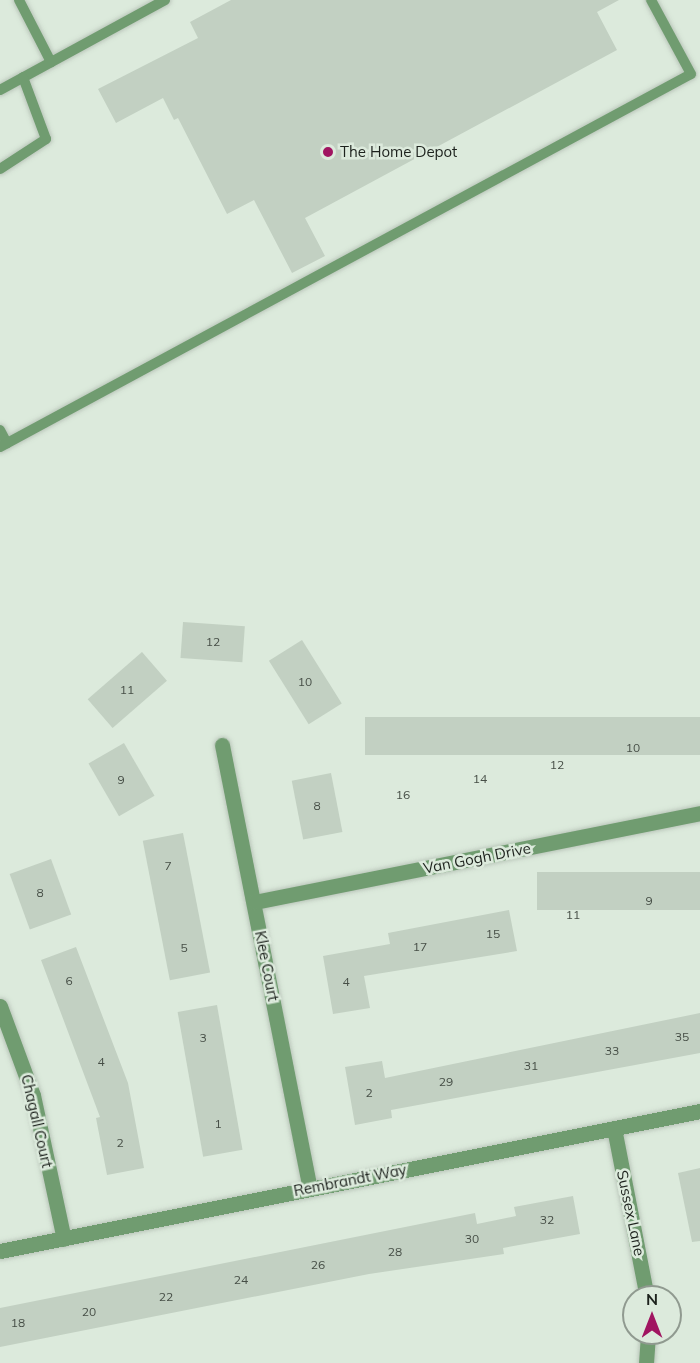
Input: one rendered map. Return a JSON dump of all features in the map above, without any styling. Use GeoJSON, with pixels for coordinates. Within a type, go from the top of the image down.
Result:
{"type":"FeatureCollection","features":[{"type":"Feature","properties":{"kind":"street","name":"Klee Court"},"geometry":{"type":"LineString","coordinates":[[222,745],[310,1188]]}},
{"type":"Feature","properties":{"kind":"street","name":"Van Gogh Drive"},"geometry":{"type":"LineString","coordinates":[[255,902],[700,813]]}},
{"type":"Feature","properties":{"kind":"street","name":"Chagall Court"},"geometry":{"type":"LineString","coordinates":[[0,1006],[33,1095],[64,1239]]}},
{"type":"Feature","properties":{"kind":"street","name":"Rembrandt Way"},"geometry":{"type":"LineString","coordinates":[[0,1251],[700,1111]]}},
{"type":"Feature","properties":{"kind":"street","name":"Sussex Lane"},"geometry":{"type":"LineString","coordinates":[[614,1128],[645,1285]]}},
{"type":"Feature","properties":{"kind":"street"},"geometry":{"type":"LineString","coordinates":[[646,1363],[647,1345]]}},
{"type":"Feature","properties":{"kind":"lane"},"geometry":{"type":"LineString","coordinates":[[20,0],[51,62]]}},
{"type":"Feature","properties":{"kind":"lane"},"geometry":{"type":"LineString","coordinates":[[0,90],[165,0]]}},
{"type":"Feature","properties":{"kind":"lane"},"geometry":{"type":"LineString","coordinates":[[0,430],[4,445],[692,74],[651,0]]}},
{"type":"Feature","properties":{"kind":"lane"},"geometry":{"type":"LineString","coordinates":[[0,168],[41,146],[46,138],[23,77]]}},
{"type":"Feature","properties":{"kind":"building","name":"The Home Depot"},"geometry":{"type":"Polygon","coordinates":[[[231,0],[619,0],[597,12],[617,50],[305,218],[325,256],[292,273],[254,200],[227,214],[178,118],[174,120],[163,98],[116,123],[98,89],[198,38],[190,22],[231,0]]]}},
{"type":"Feature","properties":{"kind":"building"},"geometry":{"type":"Polygon","coordinates":[[[183,622],[245,626],[242,662],[180,658],[183,622]]]}},
{"type":"Feature","properties":{"kind":"building"},"geometry":{"type":"Polygon","coordinates":[[[302,640],[342,704],[309,724],[269,661],[302,640]]]}},
{"type":"Feature","properties":{"kind":"building"},"geometry":{"type":"Polygon","coordinates":[[[142,652],[167,681],[113,728],[88,699],[142,652]]]}},
{"type":"Feature","properties":{"kind":"building"},"geometry":{"type":"Polygon","coordinates":[[[365,717],[700,717],[700,755],[365,755],[365,717]]]}},
{"type":"Feature","properties":{"kind":"building"},"geometry":{"type":"Polygon","coordinates":[[[124,743],[154,796],[119,816],[88,764],[124,743]]]}},
{"type":"Feature","properties":{"kind":"building"},"geometry":{"type":"Polygon","coordinates":[[[331,773],[342,832],[303,840],[292,781],[331,773]]]}},
{"type":"Feature","properties":{"kind":"building"},"geometry":{"type":"Polygon","coordinates":[[[183,833],[210,972],[170,980],[143,841],[183,833]]]}},
{"type":"Feature","properties":{"kind":"building"},"geometry":{"type":"Polygon","coordinates":[[[51,859],[71,914],[30,929],[10,874],[51,859]]]}},
{"type":"Feature","properties":{"kind":"building"},"geometry":{"type":"Polygon","coordinates":[[[537,872],[700,872],[700,910],[537,910],[537,872]]]}},
{"type":"Feature","properties":{"kind":"building"},"geometry":{"type":"Polygon","coordinates":[[[509,910],[517,951],[364,976],[370,1008],[333,1014],[323,956],[390,944],[388,933],[509,910]]]}},
{"type":"Feature","properties":{"kind":"building"},"geometry":{"type":"Polygon","coordinates":[[[76,947],[128,1083],[144,1168],[107,1175],[96,1118],[100,1117],[41,960],[76,947]]]}},
{"type":"Feature","properties":{"kind":"building"},"geometry":{"type":"Polygon","coordinates":[[[217,1005],[243,1150],[203,1157],[178,1012],[217,1005]]]}},
{"type":"Feature","properties":{"kind":"building"},"geometry":{"type":"Polygon","coordinates":[[[700,1013],[700,1053],[391,1110],[392,1118],[355,1125],[345,1067],[382,1061],[385,1078],[700,1013]]]}},
{"type":"Feature","properties":{"kind":"building"},"geometry":{"type":"Polygon","coordinates":[[[700,1168],[700,1241],[692,1242],[678,1173],[700,1168]]]}},
{"type":"Feature","properties":{"kind":"building"},"geometry":{"type":"Polygon","coordinates":[[[573,1196],[580,1234],[503,1248],[504,1254],[369,1274],[0,1347],[0,1308],[475,1213],[477,1224],[516,1216],[514,1207],[573,1196]]]}},
{"type":"Feature","properties":{"kind":"place","name":"The Home Depot"},"geometry":{"type":"Point","coordinates":[328,152]}}]}
